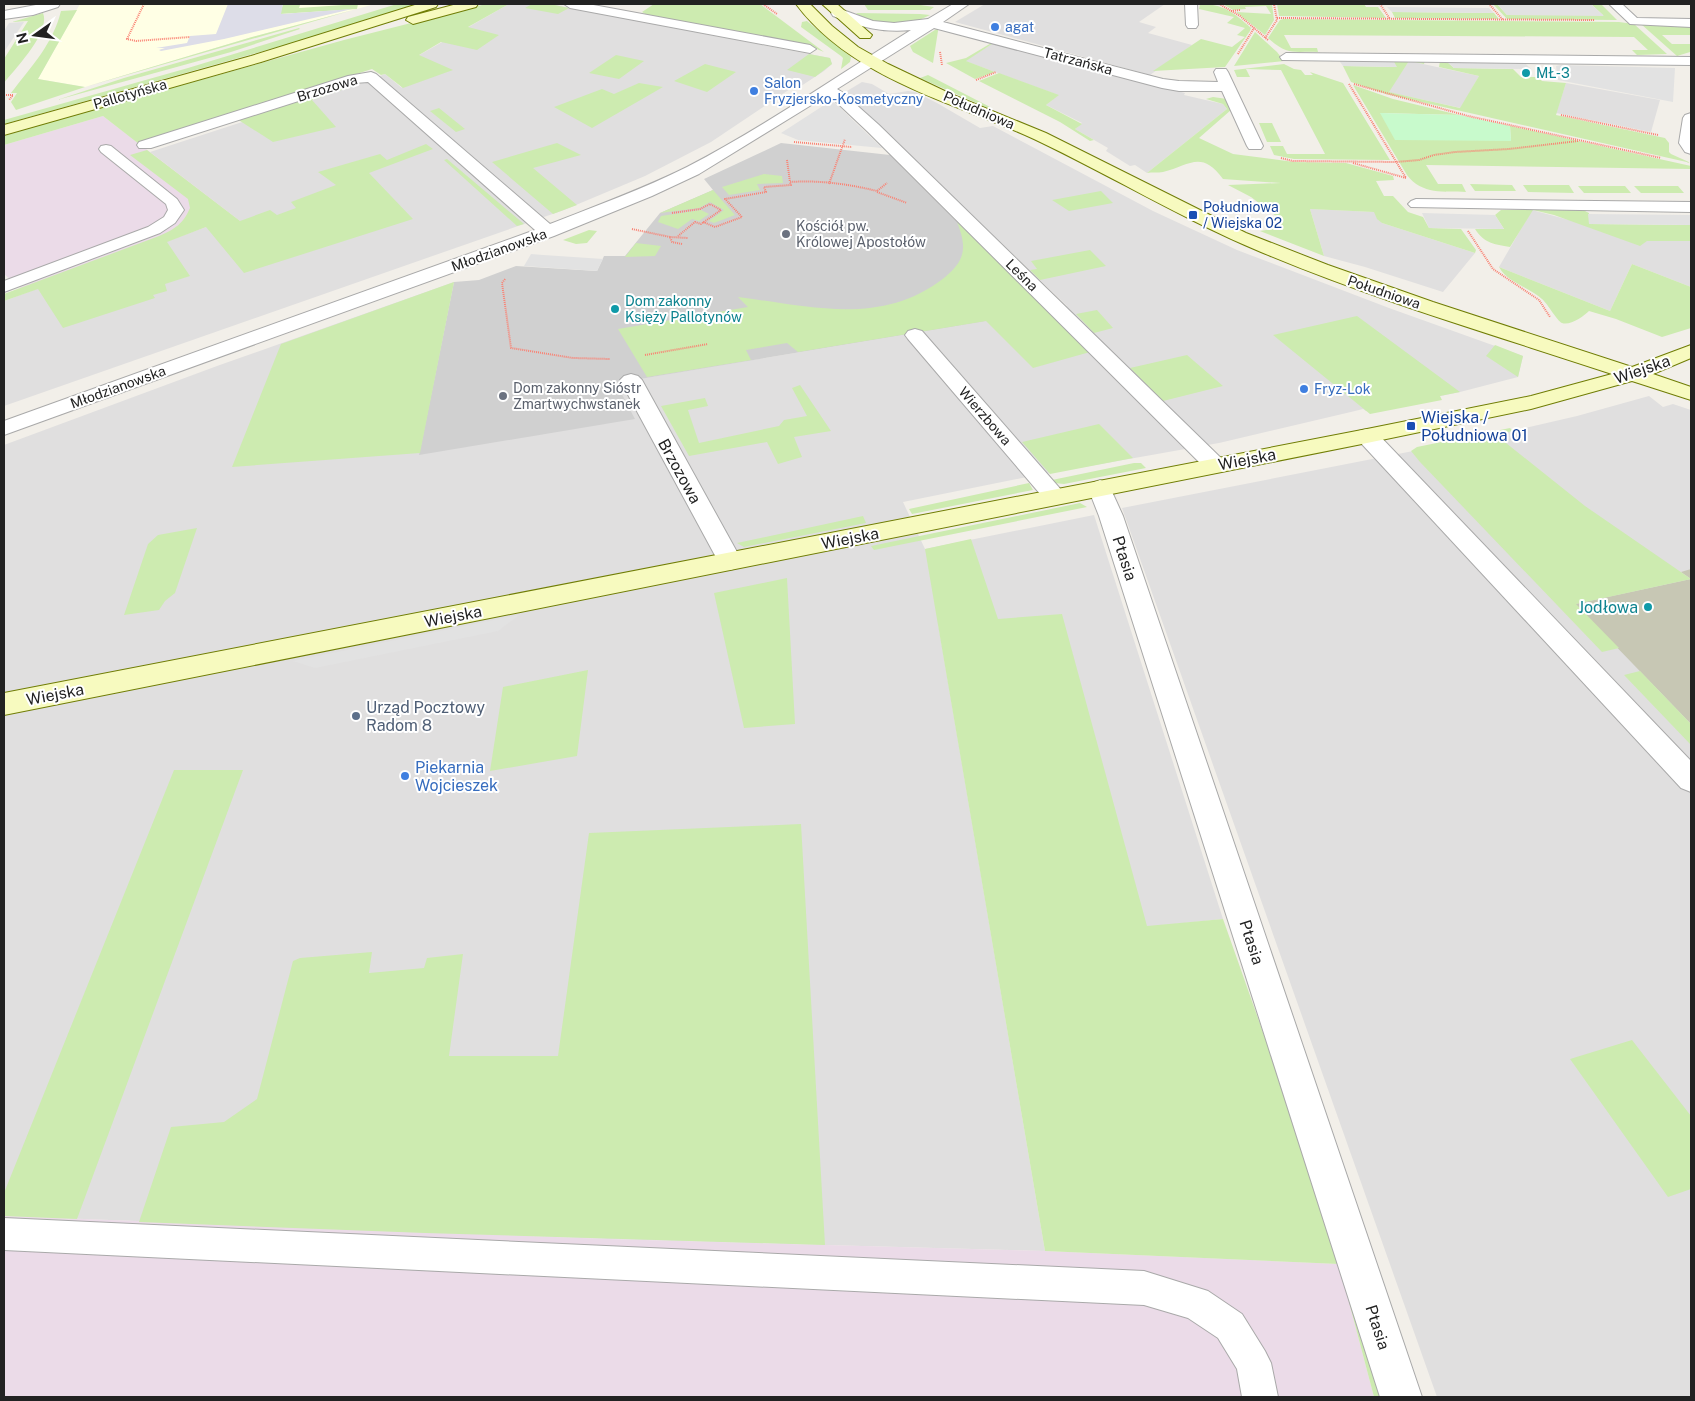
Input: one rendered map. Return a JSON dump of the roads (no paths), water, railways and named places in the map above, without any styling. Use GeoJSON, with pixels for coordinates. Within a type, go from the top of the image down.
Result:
{"type":"FeatureCollection","features":[{"type":"Feature","properties":{"kind":"street"},"geometry":{"type":"LineString","coordinates":[[4,15],[33,11],[53,4]]}},
{"type":"Feature","properties":{"kind":"street","name":"Pallotyńska"},"geometry":{"type":"LineString","coordinates":[[256,59],[432,4]]}},
{"type":"Feature","properties":{"kind":"street","name":"Pallotyńska"},"geometry":{"type":"LineString","coordinates":[[4,130],[256,59],[471,4]]}},
{"type":"Feature","properties":{"kind":"street","name":"Południowa"},"geometry":{"type":"LineString","coordinates":[[803,4],[835,36],[870,60],[915,83],[1012,124],[1088,160],[1193,215],[1295,259],[1410,301],[1691,394]]}},
{"type":"Feature","properties":{"kind":"street","name":"Młodzianowska"},"geometry":{"type":"LineString","coordinates":[[4,428],[548,232],[638,195],[693,170],[757,133],[870,60],[962,4]]}},
{"type":"Feature","properties":{"kind":"street"},"geometry":{"type":"LineString","coordinates":[[834,8],[869,26],[903,27],[931,23]]}},
{"type":"Feature","properties":{"kind":"street"},"geometry":{"type":"LineString","coordinates":[[834,8],[861,33],[904,58]]}},
{"type":"Feature","properties":{"kind":"street","name":"Tatrzańska"},"geometry":{"type":"LineString","coordinates":[[931,23],[1162,83],[1178,86],[1228,87]]}},
{"type":"Feature","properties":{"kind":"street"},"geometry":{"type":"LineString","coordinates":[[1220,70],[1255,146]]}},
{"type":"Feature","properties":{"kind":"street","name":"Brzozowa"},"geometry":{"type":"LineString","coordinates":[[145,145],[353,79],[371,78],[548,232]]}},
{"type":"Feature","properties":{"kind":"street","name":"Leśna"},"geometry":{"type":"LineString","coordinates":[[826,90],[837,95],[898,152],[1216,466]]}},
{"type":"Feature","properties":{"kind":"street","name":"Południowa"},"geometry":{"type":"LineString","coordinates":[[985,97],[1045,130],[1088,160]]}},
{"type":"Feature","properties":{"kind":"street"},"geometry":{"type":"LineString","coordinates":[[1691,118],[1687,143],[1691,149]]}},
{"type":"Feature","properties":{"kind":"street","name":"Wierzbowa"},"geometry":{"type":"LineString","coordinates":[[915,335],[1055,497]]}},
{"type":"Feature","properties":{"kind":"street","name":"Wiejska"},"geometry":{"type":"LineString","coordinates":[[4,704],[1367,436],[1564,394],[1632,374],[1691,351]]}},
{"type":"Feature","properties":{"kind":"street","name":"Brzozowa"},"geometry":{"type":"LineString","coordinates":[[631,380],[730,561]]}},
{"type":"Feature","properties":{"kind":"street"},"geometry":{"type":"LineString","coordinates":[[1367,436],[1691,780]]}},
{"type":"Feature","properties":{"kind":"street","name":"Ptasia"},"geometry":{"type":"LineString","coordinates":[[1100,488],[1111,516],[1401,1397]]}},
{"type":"Feature","properties":{"kind":"lane"},"geometry":{"type":"LineString","coordinates":[[570,4],[810,50]]}},
{"type":"Feature","properties":{"kind":"lane"},"geometry":{"type":"LineString","coordinates":[[1191,4],[1192,25]]}},
{"type":"Feature","properties":{"kind":"lane"},"geometry":{"type":"LineString","coordinates":[[1615,4],[1634,21],[1691,23]]}},
{"type":"Feature","properties":{"kind":"lane"},"geometry":{"type":"LineString","coordinates":[[624,15],[642,5]]}},
{"type":"Feature","properties":{"kind":"lane"},"geometry":{"type":"LineString","coordinates":[[1286,57],[1691,61]]}},
{"type":"Feature","properties":{"kind":"lane"},"geometry":{"type":"LineString","coordinates":[[4,287],[154,230],[170,220],[176,210],[172,202],[106,149]]}},
{"type":"Feature","properties":{"kind":"lane"},"geometry":{"type":"LineString","coordinates":[[1416,204],[1691,207]]}},
{"type":"Feature","properties":{"kind":"lane"},"geometry":{"type":"LineString","coordinates":[[4,1234],[1144,1288],[1196,1302],[1230,1326],[1253,1363],[1260,1397]]}},
{"type":"Feature","properties":{"kind":"place","name":"agat"},"geometry":{"type":"Point","coordinates":[995,27]}},
{"type":"Feature","properties":{"kind":"place","name":"MŁ-3"},"geometry":{"type":"Point","coordinates":[1526,73]}},
{"type":"Feature","properties":{"kind":"place","name":"Salon Fryzjersko-Kosmetyczny"},"geometry":{"type":"Point","coordinates":[754,91]}},
{"type":"Feature","properties":{"kind":"place","name":"Południowa / Wiejska 02"},"geometry":{"type":"Point","coordinates":[1193,215]}},
{"type":"Feature","properties":{"kind":"place","name":"Kościół pw. Królowej Apostołów"},"geometry":{"type":"Point","coordinates":[786,234]}},
{"type":"Feature","properties":{"kind":"place","name":"Dom zakonny Księży Pallotynów"},"geometry":{"type":"Point","coordinates":[615,309]}},
{"type":"Feature","properties":{"kind":"place","name":"Fryz-Lok"},"geometry":{"type":"Point","coordinates":[1304,389]}},
{"type":"Feature","properties":{"kind":"place","name":"Dom zakonny Sióstr Zmartwychwstanek"},"geometry":{"type":"Point","coordinates":[503,396]}},
{"type":"Feature","properties":{"kind":"place","name":"Wiejska / Południowa 01"},"geometry":{"type":"Point","coordinates":[1411,426]}},
{"type":"Feature","properties":{"kind":"place","name":"Jodłowa"},"geometry":{"type":"Point","coordinates":[1648,607]}},
{"type":"Feature","properties":{"kind":"place","name":"Urząd Pocztowy Radom 8"},"geometry":{"type":"Point","coordinates":[356,716]}},
{"type":"Feature","properties":{"kind":"place","name":"Piekarnia Wojcieszek"},"geometry":{"type":"Point","coordinates":[405,776]}}]}
